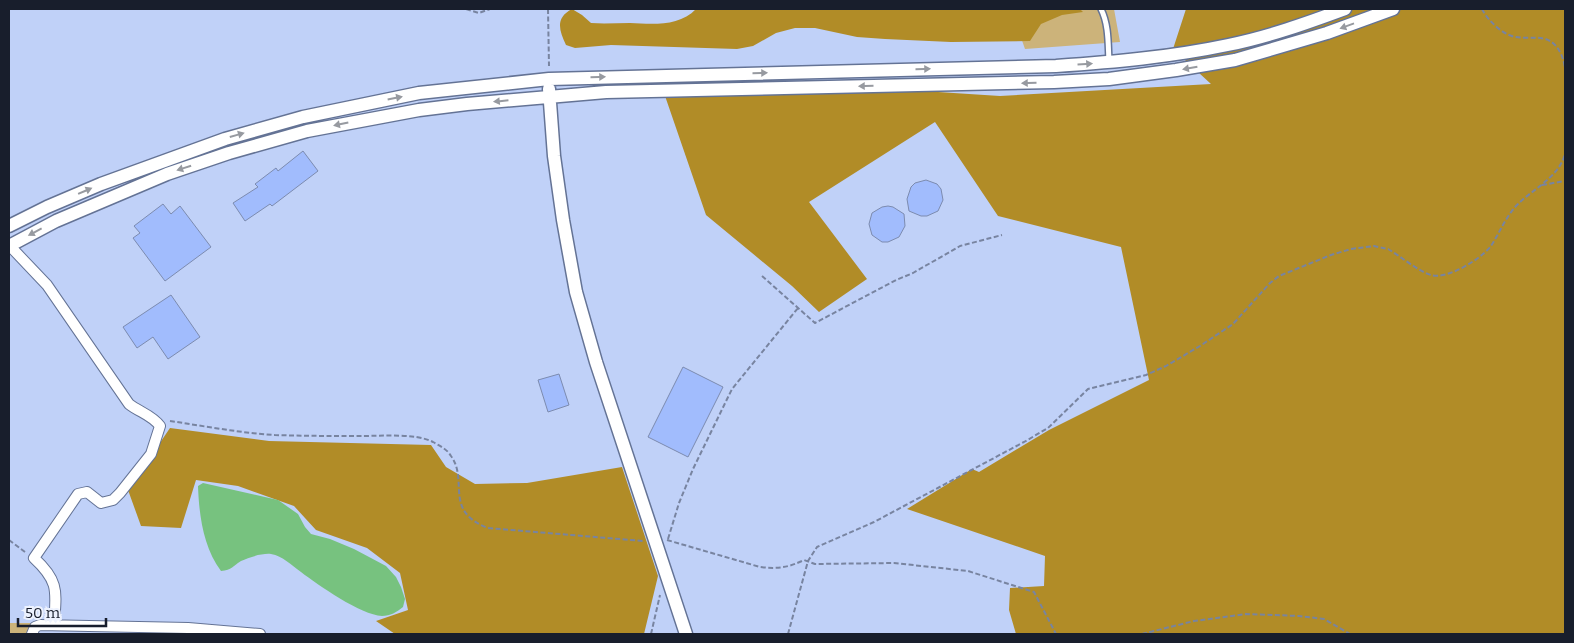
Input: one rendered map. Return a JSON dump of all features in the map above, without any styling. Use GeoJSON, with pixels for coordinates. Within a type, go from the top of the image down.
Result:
{"type":"FeatureCollection","features":[{"type":"Feature","properties":{"kind":"street"},"geometry":{"type":"LineString","coordinates":[[9,226],[56,203],[163,160],[225,139],[294,119],[419,93],[549,79],[1056,66],[1109,62],[1172,55],[1229,45],[1277,32],[1345,9]]}},
{"type":"Feature","properties":{"kind":"street"},"geometry":{"type":"LineString","coordinates":[[54,625],[56,590],[51,576],[34,558],[78,494],[87,492],[101,503],[113,500],[120,493],[152,454],[160,426],[154,418],[129,404],[47,285],[9,246],[56,221],[168,174],[229,153],[308,131],[419,110],[606,92],[1054,82],[1109,78],[1236,60],[1327,33],[1393,9]]}},
{"type":"Feature","properties":{"kind":"street"},"geometry":{"type":"LineString","coordinates":[[549,79],[554,156],[576,292],[596,362],[661,541],[666,574],[686,634]]}},
{"type":"Feature","properties":{"kind":"street"},"geometry":{"type":"LineString","coordinates":[[32,634],[35,627],[40,625],[54,625],[83,630],[260,634]]}},
{"type":"Feature","properties":{"kind":"lane"},"geometry":{"type":"LineString","coordinates":[[1101,9],[1108,33],[1109,62]]}},
{"type":"Feature","properties":{"kind":"path"},"geometry":{"type":"LineString","coordinates":[[466,9],[479,13],[490,9]]}},
{"type":"Feature","properties":{"kind":"path"},"geometry":{"type":"LineString","coordinates":[[548,9],[549,79]]}},
{"type":"Feature","properties":{"kind":"path"},"geometry":{"type":"LineString","coordinates":[[1482,9],[1486,18],[1510,36],[1545,38],[1560,52],[1565,73],[1565,112]]}},
{"type":"Feature","properties":{"kind":"path"},"geometry":{"type":"LineString","coordinates":[[788,634],[808,561],[817,547],[874,522],[1040,433],[1059,418],[1073,402],[1088,390],[1146,375],[1200,346],[1233,324],[1270,283],[1279,276],[1331,255],[1351,249],[1374,246],[1388,249],[1431,276],[1447,273],[1469,265],[1491,246],[1500,228],[1519,204],[1557,170],[1565,154]]}},
{"type":"Feature","properties":{"kind":"path"},"geometry":{"type":"LineString","coordinates":[[1542,185],[1565,182]]}},
{"type":"Feature","properties":{"kind":"path"},"geometry":{"type":"LineString","coordinates":[[762,276],[816,323],[896,280],[913,273],[960,246],[1002,235]]}},
{"type":"Feature","properties":{"kind":"path"},"geometry":{"type":"LineString","coordinates":[[661,541],[732,389],[798,308]]}},
{"type":"Feature","properties":{"kind":"path"},"geometry":{"type":"LineString","coordinates":[[154,418],[273,434],[398,436],[427,439],[445,449],[452,457],[457,470],[461,502],[469,517],[478,524],[488,528],[661,541],[760,567],[788,567],[804,560],[815,564],[894,564],[968,571],[1034,592],[1056,634]]}},
{"type":"Feature","properties":{"kind":"path"},"geometry":{"type":"LineString","coordinates":[[9,540],[34,558]]}},
{"type":"Feature","properties":{"kind":"path"},"geometry":{"type":"LineString","coordinates":[[651,634],[666,574]]}},
{"type":"Feature","properties":{"kind":"path"},"geometry":{"type":"LineString","coordinates":[[1142,634],[1194,621],[1246,614],[1324,619],[1350,634]]}},
{"type":"Feature","properties":{"kind":"shaded area"},"geometry":{"type":"Polygon","coordinates":[[[572,9],[591,23],[647,24],[673,22],[682,19],[696,9],[1080,9],[1083,12],[1062,15],[1041,24],[1030,41],[951,42],[885,39],[857,37],[815,28],[795,28],[776,33],[753,46],[737,49],[611,45],[575,48],[566,45],[560,29],[563,16],[572,9]]]}},
{"type":"Feature","properties":{"kind":"shaded area"},"geometry":{"type":"Polygon","coordinates":[[[1011,9],[1114,9],[1120,42],[1025,49],[1011,9]]]}},
{"type":"Feature","properties":{"kind":"shaded area"},"geometry":{"type":"Polygon","coordinates":[[[1186,9],[1565,9],[1565,634],[1016,634],[1009,610],[1010,588],[1044,586],[1045,556],[907,509],[972,469],[979,472],[1049,430],[1149,380],[1121,247],[998,216],[935,122],[809,202],[867,279],[819,312],[792,286],[706,215],[664,93],[907,90],[1000,96],[1211,84],[1173,49],[1186,9]]]}},
{"type":"Feature","properties":{"kind":"shaded area"},"geometry":{"type":"Polygon","coordinates":[[[170,428],[269,441],[431,445],[446,467],[475,484],[527,483],[622,467],[658,576],[644,634],[395,634],[376,621],[408,610],[400,573],[367,548],[316,530],[294,506],[238,486],[196,480],[181,528],[141,526],[128,490],[170,428]]]}},
{"type":"Feature","properties":{"kind":"shaded area"},"geometry":{"type":"Polygon","coordinates":[[[203,483],[278,500],[298,514],[311,534],[330,539],[354,549],[386,566],[396,577],[401,587],[405,599],[403,607],[385,616],[363,611],[308,578],[283,559],[271,554],[248,558],[230,569],[221,571],[210,552],[203,530],[198,486],[203,483]]]}},
{"type":"Feature","properties":{"kind":"shaded area"},"geometry":{"type":"Polygon","coordinates":[[[9,623],[31,623],[28,634],[9,634],[9,623]]]}},
{"type":"Feature","properties":{"kind":"building"},"geometry":{"type":"Polygon","coordinates":[[[303,151],[318,171],[272,206],[270,204],[245,221],[233,203],[258,187],[255,184],[276,168],[278,171],[303,151]]]}},
{"type":"Feature","properties":{"kind":"building"},"geometry":{"type":"Polygon","coordinates":[[[926,180],[937,184],[941,189],[943,200],[938,211],[927,216],[921,216],[909,211],[907,199],[911,187],[915,183],[926,180]]]}},
{"type":"Feature","properties":{"kind":"building"},"geometry":{"type":"Polygon","coordinates":[[[163,204],[171,214],[180,206],[211,247],[165,281],[133,238],[140,233],[134,226],[163,204]]]}},
{"type":"Feature","properties":{"kind":"building"},"geometry":{"type":"Polygon","coordinates":[[[888,206],[904,214],[905,226],[899,237],[888,242],[882,242],[872,235],[869,224],[872,213],[888,206]]]}},
{"type":"Feature","properties":{"kind":"building"},"geometry":{"type":"Polygon","coordinates":[[[171,295],[200,337],[168,359],[153,337],[137,348],[123,327],[171,295]]]}},
{"type":"Feature","properties":{"kind":"building"},"geometry":{"type":"Polygon","coordinates":[[[683,367],[723,387],[688,457],[648,437],[683,367]]]}},
{"type":"Feature","properties":{"kind":"building"},"geometry":{"type":"Polygon","coordinates":[[[559,374],[569,405],[548,412],[538,380],[559,374]]]}}]}
